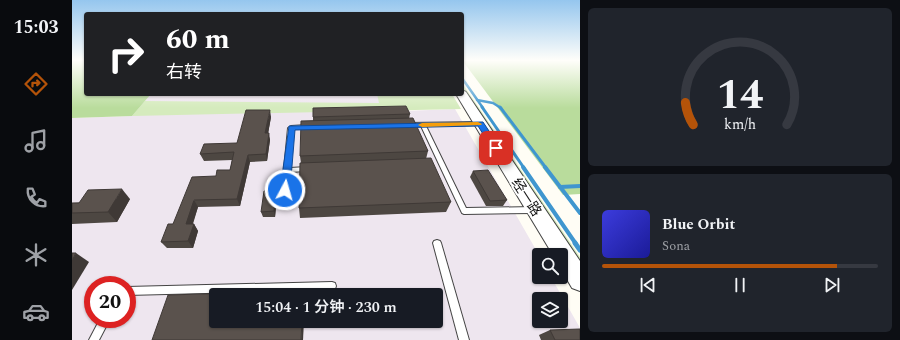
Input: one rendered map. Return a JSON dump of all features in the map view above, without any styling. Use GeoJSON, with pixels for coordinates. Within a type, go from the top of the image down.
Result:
{"type":"FeatureCollection","features":[{"type":"Feature","properties":{"kind":"street","name":"经一路"},"geometry":{"type":"LineString","coordinates":[[463,96],[580,280]]}},
{"type":"Feature","properties":{"kind":"lane"},"geometry":{"type":"LineString","coordinates":[[400,125],[481,124]]}},
{"type":"Feature","properties":{"kind":"lane"},"geometry":{"type":"LineString","coordinates":[[423,125],[464,211],[536,210]]}},
{"type":"Feature","properties":{"kind":"lane"},"geometry":{"type":"LineString","coordinates":[[285,190],[291,128],[315,127]]}},
{"type":"Feature","properties":{"kind":"lane"},"geometry":{"type":"LineString","coordinates":[[434,166],[442,166]]}},
{"type":"Feature","properties":{"kind":"lane"},"geometry":{"type":"LineString","coordinates":[[287,170],[310,169]]}},
{"type":"Feature","properties":{"kind":"lane"},"geometry":{"type":"LineString","coordinates":[[437,243],[464,340]]}},
{"type":"Feature","properties":{"kind":"lane"},"geometry":{"type":"LineString","coordinates":[[136,291],[332,286]]}},
{"type":"Feature","properties":{"kind":"lane"},"geometry":{"type":"LineString","coordinates":[[94,340],[100,328]]}},
{"type":"Feature","properties":{"kind":"shaded area"},"geometry":{"type":"Polygon","coordinates":[[[149,96],[401,96],[405,111],[455,109],[535,248],[532,248],[532,284],[555,284],[560,292],[532,292],[532,328],[568,328],[568,307],[580,328],[580,340],[72,340],[72,118],[132,116],[149,96]]]}},
{"type":"Feature","properties":{"kind":"green space"},"geometry":{"type":"Polygon","coordinates":[[[72,76],[84,76],[84,96],[149,96],[132,116],[72,118],[72,76]]]}},
{"type":"Feature","properties":{"kind":"green space"},"geometry":{"type":"Polygon","coordinates":[[[474,76],[580,76],[580,194],[563,195],[474,76]]]}},
{"type":"Feature","properties":{"kind":"green space"},"geometry":{"type":"Polygon","coordinates":[[[464,86],[580,257],[580,266],[464,91],[464,86]]]}},
{"type":"Feature","properties":{"kind":"green space"},"geometry":{"type":"Polygon","coordinates":[[[377,96],[453,96],[461,109],[132,116],[145,101],[379,103],[377,96]]]}},
{"type":"Feature","properties":{"kind":"building"},"geometry":{"type":"Polygon","coordinates":[[[406,106],[410,114],[313,117],[313,108],[406,106]]]}},
{"type":"Feature","properties":{"kind":"building"},"geometry":{"type":"Polygon","coordinates":[[[246,110],[270,110],[265,133],[269,133],[266,154],[248,155],[237,199],[194,200],[186,224],[194,224],[188,241],[161,242],[168,224],[173,224],[192,177],[216,176],[217,170],[230,170],[234,152],[200,154],[204,144],[237,143],[246,110]]]}},
{"type":"Feature","properties":{"kind":"building"},"geometry":{"type":"Polygon","coordinates":[[[413,118],[428,151],[300,156],[301,121],[413,118]]]}},
{"type":"Feature","properties":{"kind":"building"},"geometry":{"type":"Polygon","coordinates":[[[431,158],[451,202],[299,208],[300,163],[431,158]]]}},
{"type":"Feature","properties":{"kind":"building"},"geometry":{"type":"Polygon","coordinates":[[[488,170],[507,200],[490,201],[473,171],[488,170]]]}},
{"type":"Feature","properties":{"kind":"building"},"geometry":{"type":"Polygon","coordinates":[[[122,189],[108,212],[72,213],[72,203],[79,203],[88,190],[122,189]]]}},
{"type":"Feature","properties":{"kind":"building"},"geometry":{"type":"Polygon","coordinates":[[[264,191],[276,191],[274,211],[261,212],[264,191]]]}},
{"type":"Feature","properties":{"kind":"building"},"geometry":{"type":"Polygon","coordinates":[[[72,253],[76,253],[72,260],[72,253]]]}},
{"type":"Feature","properties":{"kind":"building"},"geometry":{"type":"Polygon","coordinates":[[[209,294],[209,328],[302,328],[301,340],[152,340],[168,295],[209,294]]]}},
{"type":"Feature","properties":{"kind":"building"},"geometry":{"type":"Polygon","coordinates":[[[580,329],[580,340],[555,340],[550,330],[580,329]]]}},
{"type":"Feature","properties":{"kind":"waterway"},"geometry":{"type":"LineString","coordinates":[[464,81],[477,100]]}},
{"type":"Feature","properties":{"kind":"waterway"},"geometry":{"type":"LineString","coordinates":[[477,100],[493,103],[501,108]]}},
{"type":"Feature","properties":{"kind":"waterway"},"geometry":{"type":"LineString","coordinates":[[477,100],[483,108]]}},
{"type":"Feature","properties":{"kind":"waterway"},"geometry":{"type":"LineString","coordinates":[[482,107],[524,168]]}},
{"type":"Feature","properties":{"kind":"waterway"},"geometry":{"type":"LineString","coordinates":[[501,108],[546,168]]}},
{"type":"Feature","properties":{"kind":"waterway"},"geometry":{"type":"LineString","coordinates":[[523,167],[576,244]]}},
{"type":"Feature","properties":{"kind":"waterway"},"geometry":{"type":"LineString","coordinates":[[545,167],[560,187]]}},
{"type":"Feature","properties":{"kind":"waterway"},"geometry":{"type":"LineString","coordinates":[[560,187],[580,186]]}},
{"type":"Feature","properties":{"kind":"waterway"},"geometry":{"type":"LineString","coordinates":[[560,187],[580,213]]}},
{"type":"Feature","properties":{"kind":"waterway"},"geometry":{"type":"LineString","coordinates":[[575,243],[580,250]]}},
{"type":"Feature","properties":{"kind":"slow traffic"},"geometry":{"type":"LineString","coordinates":[[422,125],[478,124]]}},
{"type":"Feature","properties":{"kind":"route"},"geometry":{"type":"LineString","coordinates":[[285,190],[291,128],[481,124],[496,148]]}}]}
